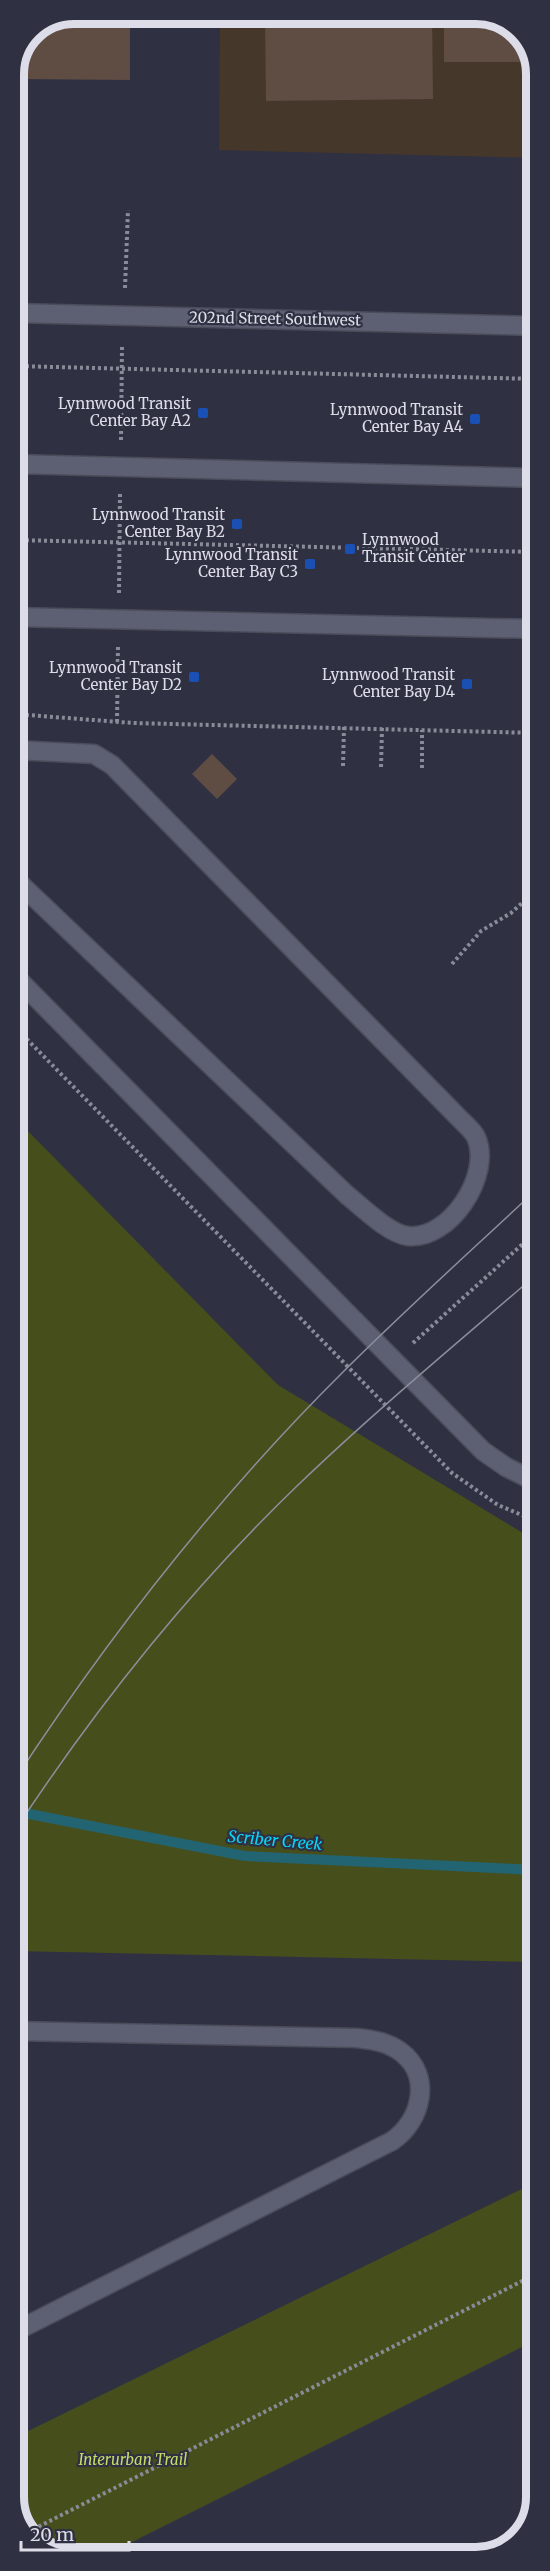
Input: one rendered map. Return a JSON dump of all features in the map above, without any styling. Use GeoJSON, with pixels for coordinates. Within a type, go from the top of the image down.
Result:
{"type":"FeatureCollection","features":[{"type":"Feature","properties":{"kind":"street","name":"202nd Street Southwest"},"geometry":{"type":"LineString","coordinates":[[24,313],[526,326]]}},
{"type":"Feature","properties":{"kind":"street"},"geometry":{"type":"LineString","coordinates":[[24,464],[526,478]]}},
{"type":"Feature","properties":{"kind":"street"},"geometry":{"type":"LineString","coordinates":[[24,616],[526,629]]}},
{"type":"Feature","properties":{"kind":"street"},"geometry":{"type":"LineString","coordinates":[[24,750],[94,754],[112,765],[461,1120],[476,1138],[479,1161],[475,1184],[446,1225],[428,1235],[406,1236],[380,1221],[347,1195],[24,888]]}},
{"type":"Feature","properties":{"kind":"street"},"geometry":{"type":"LineString","coordinates":[[24,985],[483,1451],[526,1477]]}},
{"type":"Feature","properties":{"kind":"street"},"geometry":{"type":"LineString","coordinates":[[24,2031],[357,2038],[380,2041],[403,2053],[416,2072],[420,2089],[417,2114],[409,2127],[392,2141],[24,2327]]}},
{"type":"Feature","properties":{"kind":"path"},"geometry":{"type":"LineString","coordinates":[[124,298],[128,210]]}},
{"type":"Feature","properties":{"kind":"path"},"geometry":{"type":"LineString","coordinates":[[117,722],[123,346]]}},
{"type":"Feature","properties":{"kind":"path"},"geometry":{"type":"LineString","coordinates":[[24,366],[526,379]]}},
{"type":"Feature","properties":{"kind":"path"},"geometry":{"type":"LineString","coordinates":[[24,540],[526,552]]}},
{"type":"Feature","properties":{"kind":"path"},"geometry":{"type":"LineString","coordinates":[[24,715],[117,722],[526,733]]}},
{"type":"Feature","properties":{"kind":"path"},"geometry":{"type":"LineString","coordinates":[[343,766],[344,727]]}},
{"type":"Feature","properties":{"kind":"path"},"geometry":{"type":"LineString","coordinates":[[381,766],[382,728]]}},
{"type":"Feature","properties":{"kind":"path"},"geometry":{"type":"LineString","coordinates":[[422,729],[422,768]]}},
{"type":"Feature","properties":{"kind":"path"},"geometry":{"type":"LineString","coordinates":[[452,964],[481,931],[511,913],[526,900]]}},
{"type":"Feature","properties":{"kind":"path"},"geometry":{"type":"LineString","coordinates":[[24,1036],[452,1473],[498,1505],[526,1517]]}},
{"type":"Feature","properties":{"kind":"path"},"geometry":{"type":"LineString","coordinates":[[393,1361],[526,1241]]}},
{"type":"Feature","properties":{"kind":"path"},"geometry":{"type":"LineString","coordinates":[[35,2528],[526,2279]]}},
{"type":"Feature","properties":{"kind":"shaded area"},"geometry":{"type":"Polygon","coordinates":[[[220,24],[479,24],[504,32],[518,46],[526,68],[526,158],[219,150],[220,24]]]}},
{"type":"Feature","properties":{"kind":"green space"},"geometry":{"type":"Polygon","coordinates":[[[24,1127],[278,1385],[526,1535],[526,1962],[24,1951],[24,1127]]]}},
{"type":"Feature","properties":{"kind":"green space","name":"Interurban Trail"},"geometry":{"type":"Polygon","coordinates":[[[526,2187],[526,2345],[122,2547],[61,2545],[46,2539],[32,2525],[24,2503],[24,2433],[526,2187]]]}},
{"type":"Feature","properties":{"kind":"building"},"geometry":{"type":"Polygon","coordinates":[[[74,24],[130,24],[130,80],[24,79],[25,64],[32,46],[46,32],[55,28],[74,24]]]}},
{"type":"Feature","properties":{"kind":"building"},"geometry":{"type":"Polygon","coordinates":[[[265,24],[432,24],[433,99],[266,101],[265,24]]]}},
{"type":"Feature","properties":{"kind":"building"},"geometry":{"type":"Polygon","coordinates":[[[444,24],[479,24],[504,32],[518,46],[524,62],[444,62],[444,24]]]}},
{"type":"Feature","properties":{"kind":"building"},"geometry":{"type":"Polygon","coordinates":[[[212,754],[237,779],[217,799],[192,774],[212,754]]]}},
{"type":"Feature","properties":{"kind":"waterway","name":"Scriber Creek"},"geometry":{"type":"LineString","coordinates":[[24,1813],[245,1856],[526,1870]]}},
{"type":"Feature","properties":{"kind":"tram line"},"geometry":{"type":"LineString","coordinates":[[24,1766],[88,1672],[128,1619],[168,1567],[253,1467],[367,1348],[526,1199]]}},
{"type":"Feature","properties":{"kind":"tram line"},"geometry":{"type":"LineString","coordinates":[[24,1817],[111,1695],[146,1651],[258,1525],[356,1431],[526,1284]]}},
{"type":"Feature","properties":{"kind":"place","name":"Lynnwood Transit Center Bay A2"},"geometry":{"type":"Point","coordinates":[203,413]}},
{"type":"Feature","properties":{"kind":"place","name":"Lynnwood Transit Center Bay A4"},"geometry":{"type":"Point","coordinates":[475,419]}},
{"type":"Feature","properties":{"kind":"place","name":"Lynnwood Transit Center Bay B2"},"geometry":{"type":"Point","coordinates":[237,524]}},
{"type":"Feature","properties":{"kind":"place","name":"Lynnwood Transit Center"},"geometry":{"type":"Point","coordinates":[350,549]}},
{"type":"Feature","properties":{"kind":"place","name":"Lynnwood Transit Center Bay C3"},"geometry":{"type":"Point","coordinates":[310,564]}},
{"type":"Feature","properties":{"kind":"place","name":"Lynnwood Transit Center Bay D2"},"geometry":{"type":"Point","coordinates":[194,677]}},
{"type":"Feature","properties":{"kind":"place","name":"Lynnwood Transit Center Bay D4"},"geometry":{"type":"Point","coordinates":[467,684]}}]}
